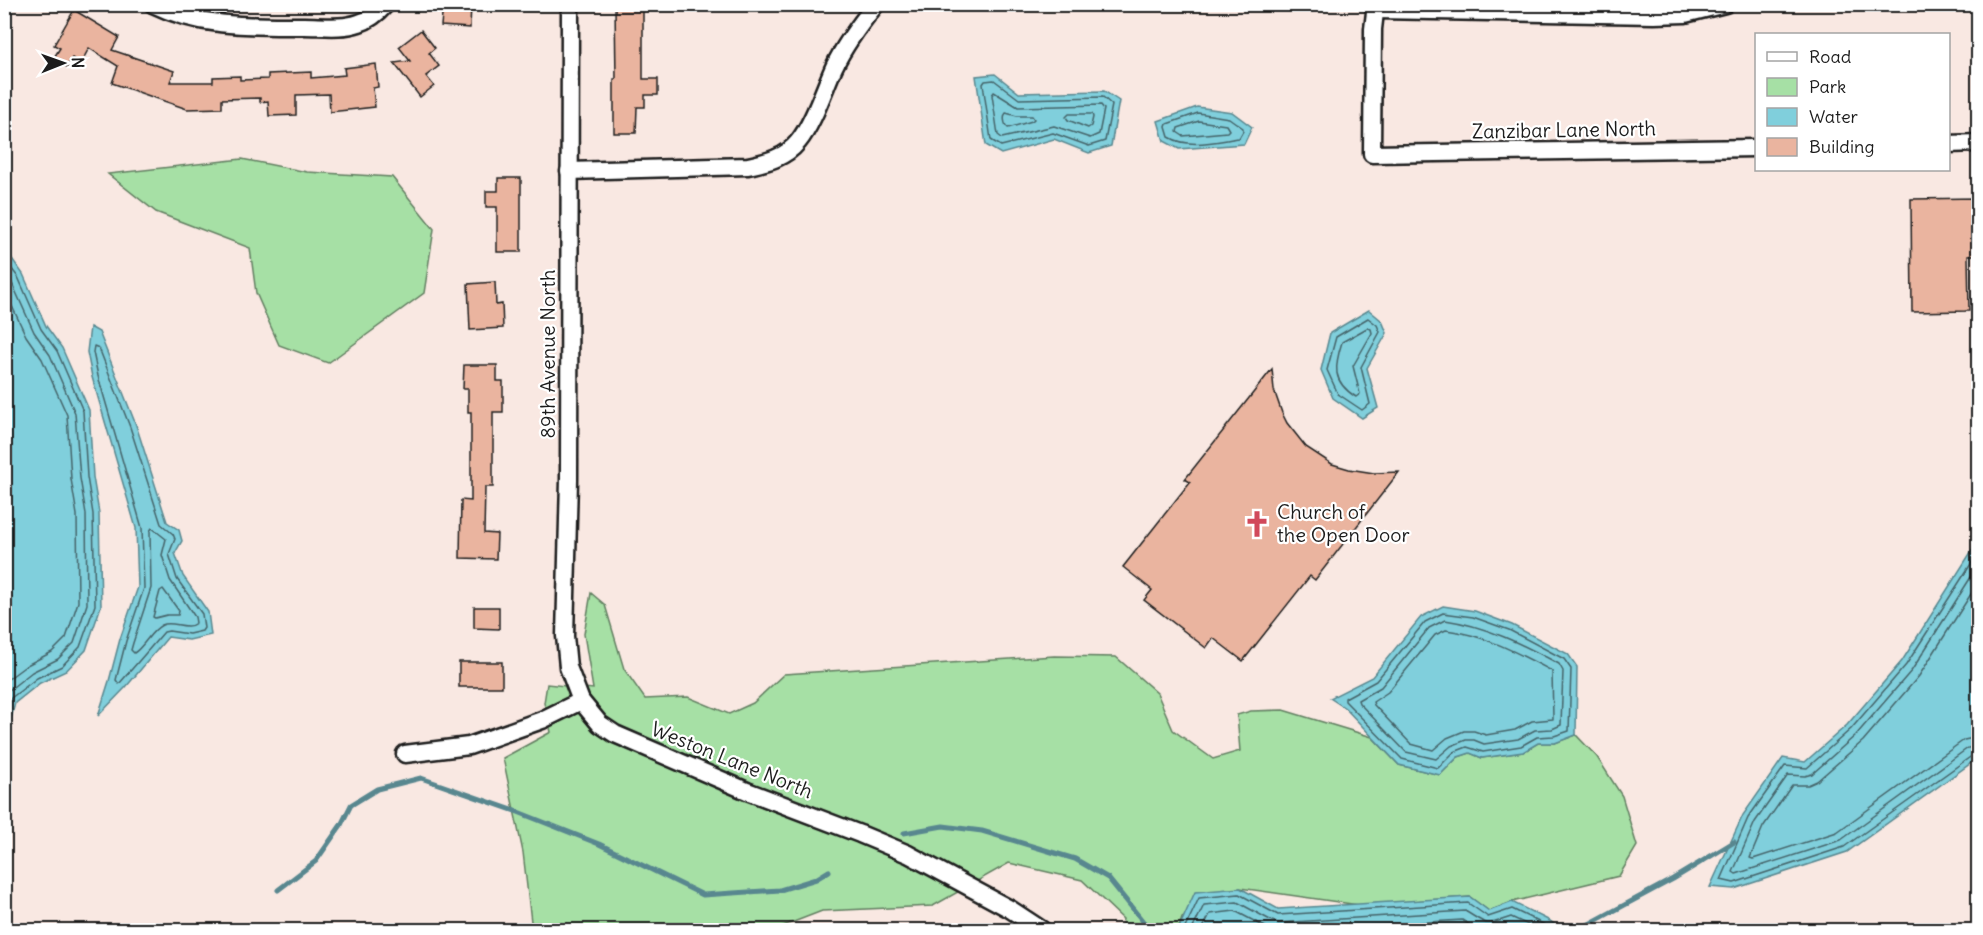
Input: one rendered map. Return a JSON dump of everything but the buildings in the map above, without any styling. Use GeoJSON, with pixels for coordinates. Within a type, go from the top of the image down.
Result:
{"type":"FeatureCollection","features":[{"type":"Feature","properties":{"kind":"street"},"geometry":{"type":"LineString","coordinates":[[153,4],[172,14],[208,23],[244,26],[341,26],[360,23],[374,16],[386,4]]}},
{"type":"Feature","properties":{"kind":"street","name":"89th Avenue North"},"geometry":{"type":"LineString","coordinates":[[570,4],[569,480],[565,636],[568,667],[581,701]]}},
{"type":"Feature","properties":{"kind":"street"},"geometry":{"type":"LineString","coordinates":[[569,171],[748,166],[776,159],[798,143],[836,63],[859,25],[876,4]]}},
{"type":"Feature","properties":{"kind":"street"},"geometry":{"type":"LineString","coordinates":[[1375,8],[1654,15],[1685,14],[1725,4]]}},
{"type":"Feature","properties":{"kind":"street","name":"Zanzibar Lane North"},"geometry":{"type":"LineString","coordinates":[[1375,8],[1372,154],[1755,148]]}},
{"type":"Feature","properties":{"kind":"street"},"geometry":{"type":"LineString","coordinates":[[1950,144],[1978,143]]}},
{"type":"Feature","properties":{"kind":"street"},"geometry":{"type":"LineString","coordinates":[[405,754],[469,746],[542,720],[581,701]]}},
{"type":"Feature","properties":{"kind":"street","name":"Weston Lane North"},"geometry":{"type":"LineString","coordinates":[[581,701],[600,724],[615,734],[747,791],[908,854],[1010,909],[1042,930]]}},
{"type":"Feature","properties":{"kind":"green space"},"geometry":{"type":"Polygon","coordinates":[[[242,159],[307,172],[392,177],[434,229],[424,293],[328,363],[279,345],[256,293],[250,248],[156,212],[108,174],[242,159]]]}},
{"type":"Feature","properties":{"kind":"green space"},"geometry":{"type":"Polygon","coordinates":[[[591,593],[605,605],[624,669],[645,699],[688,697],[729,714],[753,703],[784,674],[1054,656],[1116,657],[1157,693],[1173,730],[1213,759],[1240,751],[1237,715],[1251,711],[1283,710],[1372,737],[1399,765],[1440,775],[1458,757],[1470,753],[1482,758],[1523,752],[1538,743],[1555,743],[1576,735],[1597,757],[1622,796],[1637,846],[1619,876],[1512,902],[1489,911],[1470,897],[1359,905],[1240,888],[1182,918],[1178,930],[1121,930],[1123,919],[1082,880],[1009,863],[933,906],[822,911],[773,930],[532,930],[523,852],[503,758],[551,732],[544,703],[547,684],[593,689],[584,634],[591,593]]]}},
{"type":"Feature","properties":{"kind":"water"},"geometry":{"type":"Polygon","coordinates":[[[995,74],[1019,93],[1104,91],[1119,101],[1111,146],[1089,153],[1054,139],[1001,154],[986,145],[976,76],[995,74]]]}},
{"type":"Feature","properties":{"kind":"water"},"geometry":{"type":"Polygon","coordinates":[[[1197,107],[1232,112],[1252,127],[1244,144],[1179,149],[1164,141],[1158,121],[1197,107]]]}},
{"type":"Feature","properties":{"kind":"water"},"geometry":{"type":"Polygon","coordinates":[[[5,249],[23,274],[46,326],[62,348],[89,410],[93,477],[99,513],[101,606],[86,650],[66,671],[40,683],[15,703],[5,742],[5,249]]]}},
{"type":"Feature","properties":{"kind":"water"},"geometry":{"type":"Polygon","coordinates":[[[1369,310],[1382,321],[1387,333],[1367,368],[1378,408],[1362,418],[1333,398],[1321,370],[1330,333],[1369,310]]]}},
{"type":"Feature","properties":{"kind":"water"},"geometry":{"type":"Polygon","coordinates":[[[90,327],[99,332],[136,425],[167,522],[179,530],[182,541],[175,553],[183,576],[208,612],[211,635],[189,640],[168,637],[98,716],[138,587],[136,528],[92,377],[87,352],[90,327]]]}},
{"type":"Feature","properties":{"kind":"water"},"geometry":{"type":"Polygon","coordinates":[[[1978,541],[1978,758],[1847,852],[1734,889],[1710,887],[1743,815],[1783,758],[1805,762],[1847,725],[1902,661],[1978,541]]]}},
{"type":"Feature","properties":{"kind":"water"},"geometry":{"type":"Polygon","coordinates":[[[1443,606],[1475,611],[1512,625],[1568,654],[1577,667],[1576,735],[1555,743],[1538,743],[1523,752],[1482,758],[1470,753],[1458,757],[1440,775],[1399,765],[1345,708],[1330,698],[1372,677],[1421,617],[1443,606]]]}},
{"type":"Feature","properties":{"kind":"water"},"geometry":{"type":"Polygon","coordinates":[[[1240,888],[1278,909],[1470,897],[1489,911],[1512,902],[1550,921],[1562,930],[1178,930],[1195,892],[1240,888]]]}},
{"type":"Feature","properties":{"kind":"waterway"},"geometry":{"type":"LineString","coordinates":[[278,890],[316,861],[341,825],[351,805],[377,789],[421,778],[518,812],[599,844],[703,895],[780,890],[816,879],[829,871]]}},
{"type":"Feature","properties":{"kind":"waterway"},"geometry":{"type":"LineString","coordinates":[[904,833],[943,826],[982,831],[1075,859],[1108,878],[1150,930]]}},
{"type":"Feature","properties":{"kind":"waterway"},"geometry":{"type":"LineString","coordinates":[[1578,930],[1673,879],[1734,842]]}},
{"type":"Feature","properties":{"kind":"waterway"},"geometry":{"type":"LineString","coordinates":[[206,930],[210,926]]}},
{"type":"Feature","properties":{"kind":"place","name":"Church of the Open Door"},"geometry":{"type":"Point","coordinates":[1257,524]}}]}
